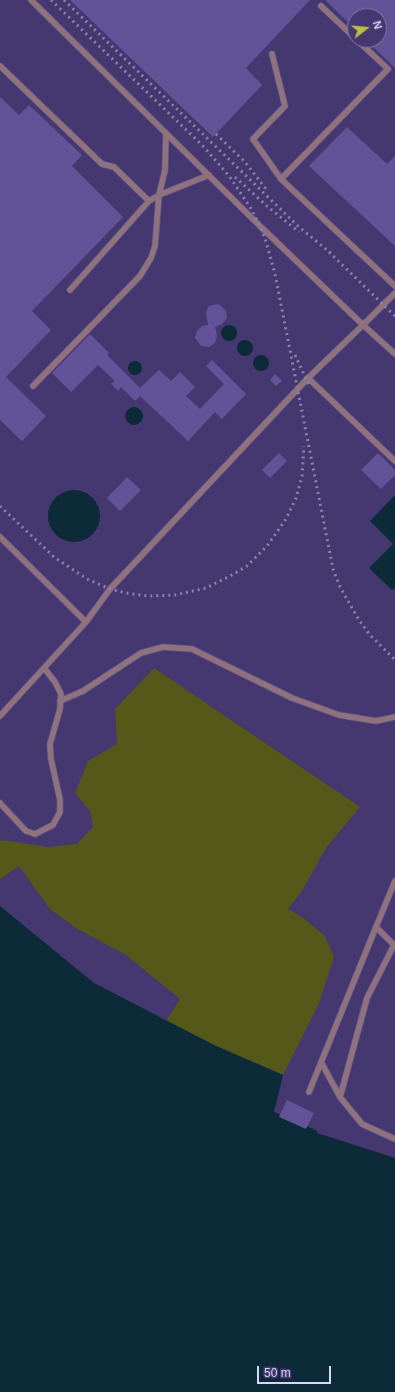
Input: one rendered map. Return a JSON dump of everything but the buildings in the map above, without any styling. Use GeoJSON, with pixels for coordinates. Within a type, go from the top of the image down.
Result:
{"type":"FeatureCollection","features":[{"type":"Feature","properties":{"kind":"lane"},"geometry":{"type":"LineString","coordinates":[[31,0],[166,134],[363,325],[395,354]]}},
{"type":"Feature","properties":{"kind":"lane"},"geometry":{"type":"LineString","coordinates":[[321,6],[347,30]]}},
{"type":"Feature","properties":{"kind":"lane"},"geometry":{"type":"LineString","coordinates":[[281,179],[388,69],[366,48]]}},
{"type":"Feature","properties":{"kind":"lane"},"geometry":{"type":"LineString","coordinates":[[272,54],[286,106],[253,139],[281,179],[395,286]]}},
{"type":"Feature","properties":{"kind":"lane"},"geometry":{"type":"LineString","coordinates":[[0,66],[102,164],[114,167],[149,202]]}},
{"type":"Feature","properties":{"kind":"lane"},"geometry":{"type":"LineString","coordinates":[[33,386],[140,276],[155,246],[159,195],[165,170],[166,134]]}},
{"type":"Feature","properties":{"kind":"lane"},"geometry":{"type":"LineString","coordinates":[[70,290],[149,202],[159,195],[209,175]]}},
{"type":"Feature","properties":{"kind":"lane"},"geometry":{"type":"LineString","coordinates":[[0,716],[86,622],[110,589],[308,378],[395,293]]}},
{"type":"Feature","properties":{"kind":"lane"},"geometry":{"type":"LineString","coordinates":[[308,378],[395,461]]}},
{"type":"Feature","properties":{"kind":"lane"},"geometry":{"type":"LineString","coordinates":[[0,537],[86,622]]}},
{"type":"Feature","properties":{"kind":"lane"},"geometry":{"type":"LineString","coordinates":[[60,701],[83,691],[141,653],[163,646],[192,649],[292,698],[339,715],[376,722],[395,717]]}},
{"type":"Feature","properties":{"kind":"lane"},"geometry":{"type":"LineString","coordinates":[[0,803],[26,831],[35,834],[53,825],[60,812],[60,800],[51,760],[50,744],[60,710],[61,694],[55,682],[44,668]]}},
{"type":"Feature","properties":{"kind":"lane"},"geometry":{"type":"LineString","coordinates":[[309,1092],[395,881]]}},
{"type":"Feature","properties":{"kind":"lane"},"geometry":{"type":"LineString","coordinates":[[340,1097],[367,998],[394,945],[376,927]]}},
{"type":"Feature","properties":{"kind":"lane"},"geometry":{"type":"LineString","coordinates":[[321,1062],[340,1097],[362,1124],[395,1139]]}},
{"type":"Feature","properties":{"kind":"green space"},"geometry":{"type":"Polygon","coordinates":[[[154,668],[360,807],[326,848],[302,891],[288,909],[302,917],[325,936],[334,957],[319,1003],[283,1075],[214,1045],[166,1021],[180,999],[126,955],[76,928],[50,909],[19,866],[0,879],[0,841],[2,840],[48,847],[77,844],[93,827],[90,811],[75,793],[88,761],[117,744],[115,709],[154,668]]]}},
{"type":"Feature","properties":{"kind":"water"},"geometry":{"type":"Polygon","coordinates":[[[226,325],[232,325],[237,330],[235,339],[232,341],[226,341],[221,336],[221,330],[226,325]]]}},
{"type":"Feature","properties":{"kind":"water"},"geometry":{"type":"Polygon","coordinates":[[[242,340],[248,340],[253,345],[251,354],[248,356],[242,356],[237,351],[237,345],[242,340]]]}},
{"type":"Feature","properties":{"kind":"water"},"geometry":{"type":"Polygon","coordinates":[[[258,355],[264,355],[269,360],[267,369],[264,371],[258,371],[253,366],[253,360],[258,355]]]}},
{"type":"Feature","properties":{"kind":"water"},"geometry":{"type":"Polygon","coordinates":[[[135,361],[140,363],[142,368],[140,373],[135,375],[130,373],[128,368],[130,363],[135,361]]]}},
{"type":"Feature","properties":{"kind":"water"},"geometry":{"type":"Polygon","coordinates":[[[134,407],[140,410],[143,416],[140,422],[134,425],[128,422],[125,416],[128,410],[134,407]]]}},
{"type":"Feature","properties":{"kind":"water"},"geometry":{"type":"Polygon","coordinates":[[[69,490],[79,490],[93,497],[100,511],[100,521],[93,535],[79,542],[69,542],[59,538],[52,531],[48,521],[48,511],[52,501],[59,494],[69,490]]]}},
{"type":"Feature","properties":{"kind":"water"},"geometry":{"type":"Polygon","coordinates":[[[395,495],[395,588],[392,590],[369,568],[393,544],[370,521],[395,495]]]}},
{"type":"Feature","properties":{"kind":"water"},"geometry":{"type":"Polygon","coordinates":[[[0,906],[94,983],[214,1045],[283,1075],[274,1112],[320,1132],[395,1152],[395,1392],[0,1392],[0,906]]]}},
{"type":"Feature","properties":{"kind":"pier"},"geometry":{"type":"Polygon","coordinates":[[[318,1129],[395,1150],[395,1158],[317,1133],[318,1129]]]}},
{"type":"Feature","properties":{"kind":"railway"},"geometry":{"type":"LineString","coordinates":[[51,0],[204,147],[229,176],[252,210],[265,238],[275,274],[333,569],[340,587],[359,620],[370,635],[395,660]]}},
{"type":"Feature","properties":{"kind":"railway"},"geometry":{"type":"LineString","coordinates":[[64,0],[299,227],[333,255]]}},
{"type":"Feature","properties":{"kind":"railway"},"geometry":{"type":"LineString","coordinates":[[216,134],[245,162],[266,189]]}},
{"type":"Feature","properties":{"kind":"railway"},"geometry":{"type":"LineString","coordinates":[[235,177],[268,207],[299,232]]}},
{"type":"Feature","properties":{"kind":"railway"},"geometry":{"type":"LineString","coordinates":[[329,252],[395,316]]}},
{"type":"Feature","properties":{"kind":"railway"},"geometry":{"type":"LineString","coordinates":[[295,355],[309,385]]}},
{"type":"Feature","properties":{"kind":"railway"},"geometry":{"type":"LineString","coordinates":[[0,506],[54,557],[87,579],[110,589],[126,593],[148,596],[175,595],[206,588],[232,575],[247,566],[267,546],[286,519],[296,498],[302,476],[304,446]]}}]}
